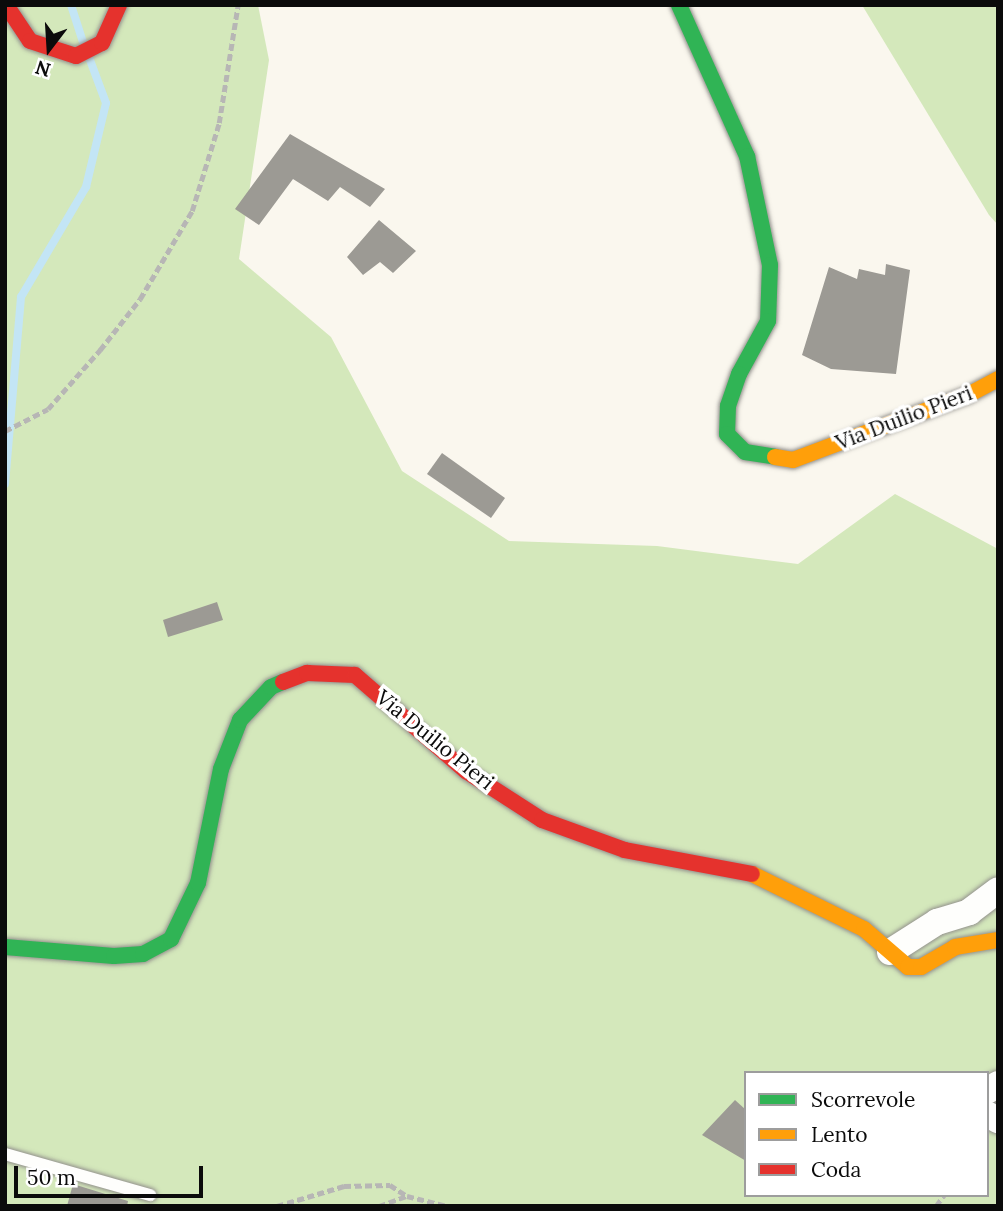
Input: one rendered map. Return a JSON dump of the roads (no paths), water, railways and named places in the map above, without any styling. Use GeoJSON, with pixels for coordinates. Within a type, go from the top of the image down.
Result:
{"type":"FeatureCollection","features":[{"type":"Feature","properties":{"kind":"street"},"geometry":{"type":"LineString","coordinates":[[6,5],[30,41],[76,56],[102,43],[119,5]]}},
{"type":"Feature","properties":{"kind":"street","name":"Via Duilio Pieri"},"geometry":{"type":"LineString","coordinates":[[678,5],[747,156],[770,265],[768,321],[732,396],[727,434],[745,452],[793,460],[968,395],[998,379]]}},
{"type":"Feature","properties":{"kind":"street","name":"Via Duilio Pieri"},"geometry":{"type":"LineString","coordinates":[[5,947],[114,956],[143,954],[172,939],[198,883],[221,769],[240,720],[271,687],[307,673],[355,675],[466,771],[542,820],[625,850],[764,876],[800,900],[864,929],[908,967],[921,967],[955,947],[998,940]]}},
{"type":"Feature","properties":{"kind":"street"},"geometry":{"type":"LineString","coordinates":[[890,952],[937,922],[970,912],[998,890]]}},
{"type":"Feature","properties":{"kind":"lane"},"geometry":{"type":"LineString","coordinates":[[5,1154],[150,1195]]}},
{"type":"Feature","properties":{"kind":"waterway"},"geometry":{"type":"LineString","coordinates":[[71,5],[83,41]]}},
{"type":"Feature","properties":{"kind":"waterway"},"geometry":{"type":"LineString","coordinates":[[5,484],[21,297],[86,187],[106,103],[90,60]]}}]}
